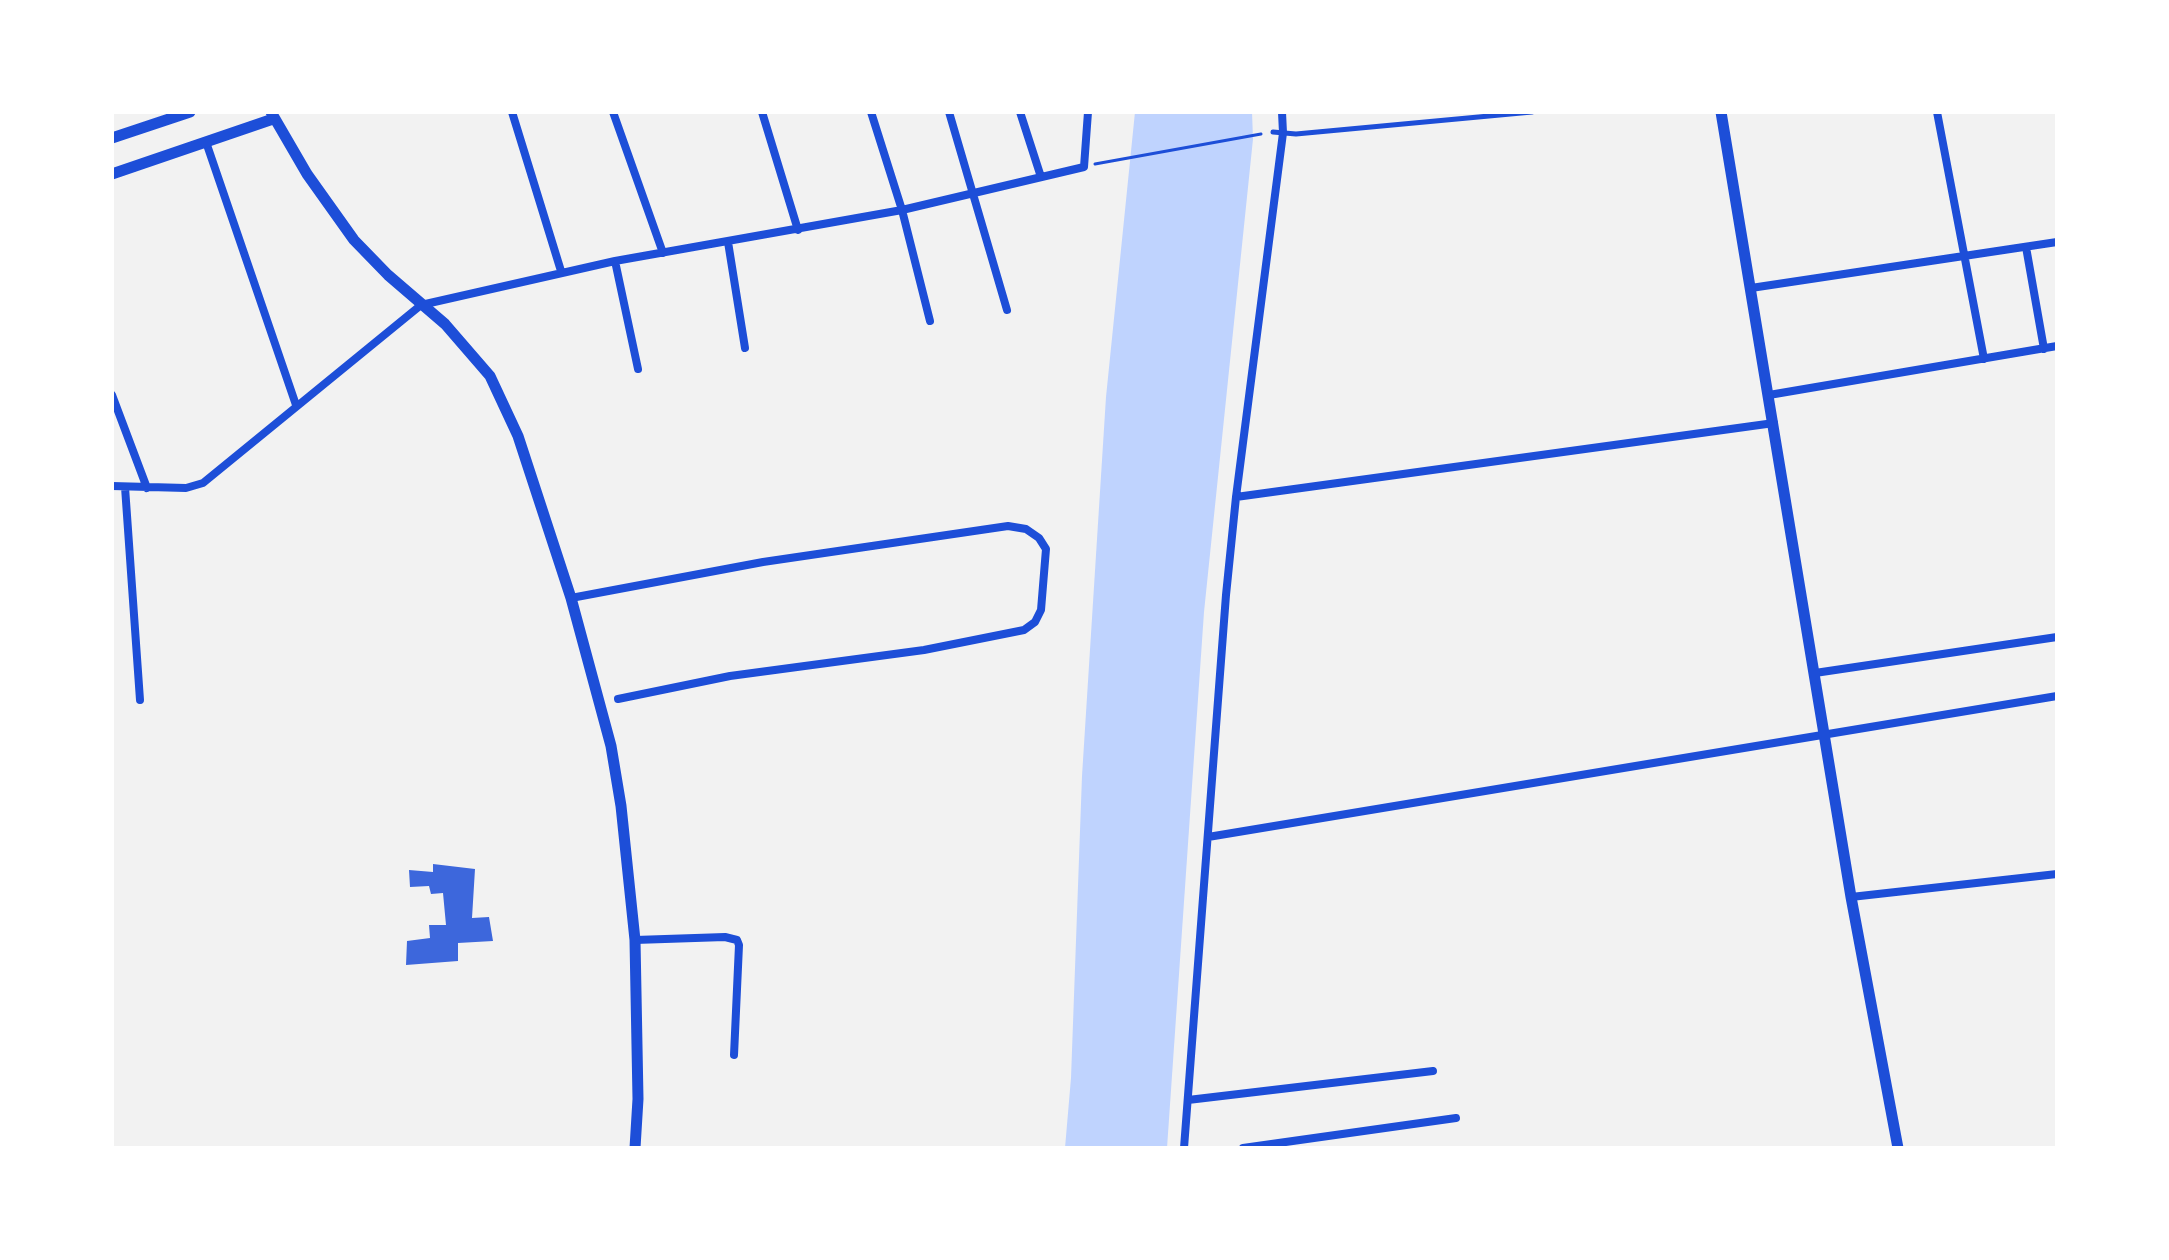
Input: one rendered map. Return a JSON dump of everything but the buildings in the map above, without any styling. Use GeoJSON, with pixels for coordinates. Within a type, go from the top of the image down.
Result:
{"type":"FeatureCollection","features":[{"type":"Feature","properties":{"kind":"street"},"geometry":{"type":"LineString","coordinates":[[112,138],[190,112]]}},
{"type":"Feature","properties":{"kind":"street"},"geometry":{"type":"LineString","coordinates":[[512,112],[561,271]]}},
{"type":"Feature","properties":{"kind":"street"},"geometry":{"type":"LineString","coordinates":[[613,112],[663,253]]}},
{"type":"Feature","properties":{"kind":"street"},"geometry":{"type":"LineString","coordinates":[[762,112],[798,230]]}},
{"type":"Feature","properties":{"kind":"street"},"geometry":{"type":"LineString","coordinates":[[871,112],[902,210],[930,321]]}},
{"type":"Feature","properties":{"kind":"street"},"geometry":{"type":"LineString","coordinates":[[949,112],[1007,310]]}},
{"type":"Feature","properties":{"kind":"street"},"geometry":{"type":"LineString","coordinates":[[1020,112],[1041,177]]}},
{"type":"Feature","properties":{"kind":"street"},"geometry":{"type":"LineString","coordinates":[[112,486],[186,488],[203,483],[421,305],[561,271],[902,210],[1088,166],[1088,112]]}},
{"type":"Feature","properties":{"kind":"street"},"geometry":{"type":"LineString","coordinates":[[1184,1148],[1236,497],[1283,133],[1282,112]]}},
{"type":"Feature","properties":{"kind":"street"},"geometry":{"type":"LineString","coordinates":[[1721,112],[1851,897],[1898,1148]]}},
{"type":"Feature","properties":{"kind":"street"},"geometry":{"type":"LineString","coordinates":[[1937,112],[1984,359]]}},
{"type":"Feature","properties":{"kind":"street"},"geometry":{"type":"LineString","coordinates":[[112,174],[206,142],[274,114],[307,174],[354,240],[445,324],[490,376],[518,436],[571,598],[611,746],[635,940],[638,1099],[635,1148]]}},
{"type":"Feature","properties":{"kind":"street"},"geometry":{"type":"LineString","coordinates":[[206,142],[296,405]]}},
{"type":"Feature","properties":{"kind":"street"},"geometry":{"type":"LineString","coordinates":[[728,242],[745,348]]}},
{"type":"Feature","properties":{"kind":"street"},"geometry":{"type":"LineString","coordinates":[[1751,288],[2057,242]]}},
{"type":"Feature","properties":{"kind":"street"},"geometry":{"type":"LineString","coordinates":[[2026,247],[2044,349]]}},
{"type":"Feature","properties":{"kind":"street"},"geometry":{"type":"LineString","coordinates":[[615,261],[638,369]]}},
{"type":"Feature","properties":{"kind":"street"},"geometry":{"type":"LineString","coordinates":[[1769,395],[2057,346]]}},
{"type":"Feature","properties":{"kind":"street"},"geometry":{"type":"LineString","coordinates":[[112,395],[147,488]]}},
{"type":"Feature","properties":{"kind":"street"},"geometry":{"type":"LineString","coordinates":[[1236,497],[1774,423]]}},
{"type":"Feature","properties":{"kind":"street"},"geometry":{"type":"LineString","coordinates":[[125,487],[140,700]]}},
{"type":"Feature","properties":{"kind":"street"},"geometry":{"type":"LineString","coordinates":[[571,598],[763,562],[1008,526],[1026,529],[1039,538],[1046,549],[1041,610],[1035,622],[1024,630],[924,650],[730,676],[618,699]]}},
{"type":"Feature","properties":{"kind":"street"},"geometry":{"type":"LineString","coordinates":[[1815,673],[2057,637]]}},
{"type":"Feature","properties":{"kind":"street"},"geometry":{"type":"LineString","coordinates":[[1208,837],[2057,696]]}},
{"type":"Feature","properties":{"kind":"street"},"geometry":{"type":"LineString","coordinates":[[1851,897],[2057,874]]}},
{"type":"Feature","properties":{"kind":"street"},"geometry":{"type":"LineString","coordinates":[[635,940],[725,937],[737,940],[734,1055]]}},
{"type":"Feature","properties":{"kind":"street"},"geometry":{"type":"LineString","coordinates":[[1188,1100],[1433,1071]]}},
{"type":"Feature","properties":{"kind":"street"},"geometry":{"type":"LineString","coordinates":[[1243,1148],[1456,1118]]}},
{"type":"Feature","properties":{"kind":"lane"},"geometry":{"type":"LineString","coordinates":[[1273,132],[1296,134],[1532,112]]}},
{"type":"Feature","properties":{"kind":"path"},"geometry":{"type":"LineString","coordinates":[[1088,166],[1273,132]]}},
{"type":"Feature","properties":{"kind":"water"},"geometry":{"type":"Polygon","coordinates":[[[1135,112],[1252,112],[1253,139],[1204,612],[1167,1148],[1065,1148],[1071,1078],[1082,776],[1106,397],[1135,112]]]}}]}
